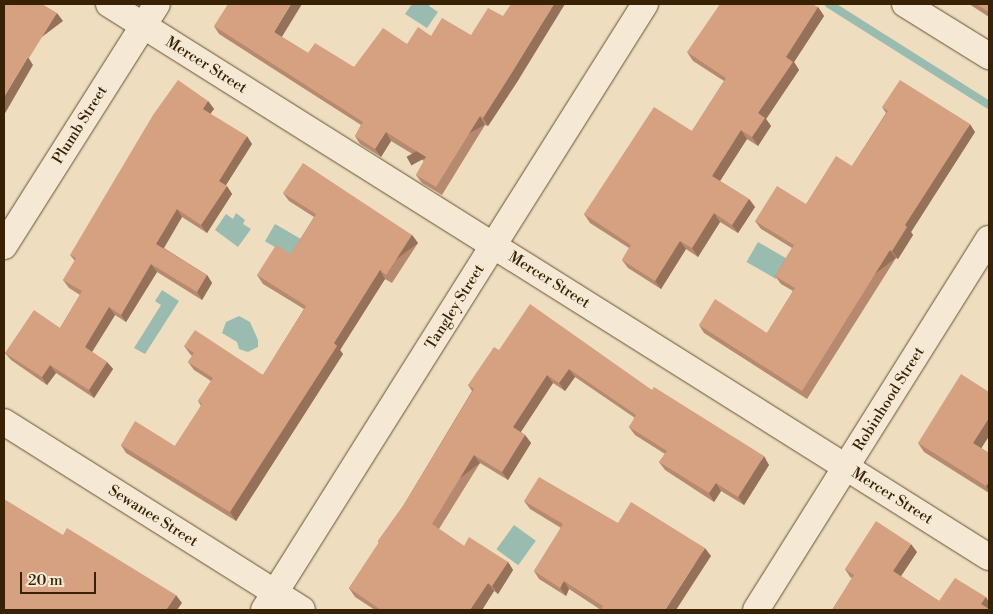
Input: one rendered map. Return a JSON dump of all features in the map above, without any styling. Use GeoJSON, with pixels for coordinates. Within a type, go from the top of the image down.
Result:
{"type":"FeatureCollection","features":[{"type":"Feature","properties":{"kind":"street","name":"Mercer Street"},"geometry":{"type":"LineString","coordinates":[[109,4],[150,14],[494,245],[989,557]]}},
{"type":"Feature","properties":{"kind":"street","name":"Tangley Street"},"geometry":{"type":"LineString","coordinates":[[270,602],[645,4]]}},
{"type":"Feature","properties":{"kind":"street"},"geometry":{"type":"LineString","coordinates":[[905,4],[989,56]]}},
{"type":"Feature","properties":{"kind":"street","name":"Plumb Street"},"geometry":{"type":"LineString","coordinates":[[4,246],[150,14]]}},
{"type":"Feature","properties":{"kind":"street","name":"Robinhood Street"},"geometry":{"type":"LineString","coordinates":[[756,610],[989,239]]}},
{"type":"Feature","properties":{"kind":"street","name":"Sewanee Street"},"geometry":{"type":"LineString","coordinates":[[4,422],[270,602],[302,610]]}},
{"type":"Feature","properties":{"kind":"water"},"geometry":{"type":"Polygon","coordinates":[[[412,4],[430,4],[429,6],[438,12],[427,28],[405,14],[412,4]]]}},
{"type":"Feature","properties":{"kind":"water"},"geometry":{"type":"Polygon","coordinates":[[[236,213],[245,220],[243,224],[251,229],[238,247],[215,230],[226,214],[233,219],[236,213]]]}},
{"type":"Feature","properties":{"kind":"water"},"geometry":{"type":"Polygon","coordinates":[[[275,224],[303,240],[293,257],[265,241],[275,224]]]}},
{"type":"Feature","properties":{"kind":"water"},"geometry":{"type":"Polygon","coordinates":[[[758,242],[787,259],[776,279],[746,262],[758,242]]]}},
{"type":"Feature","properties":{"kind":"water"},"geometry":{"type":"Polygon","coordinates":[[[162,290],[179,301],[145,354],[134,348],[161,305],[155,301],[162,290]]]}},
{"type":"Feature","properties":{"kind":"water"},"geometry":{"type":"Polygon","coordinates":[[[239,316],[250,322],[258,340],[258,347],[248,352],[239,349],[237,342],[222,333],[226,322],[239,316]]]}},
{"type":"Feature","properties":{"kind":"water"},"geometry":{"type":"Polygon","coordinates":[[[514,525],[536,541],[518,565],[496,549],[514,525]]]}},
{"type":"Feature","properties":{"kind":"building"},"geometry":{"type":"Polygon","coordinates":[[[4,4],[42,4],[57,13],[4,97],[4,4]]]}},
{"type":"Feature","properties":{"kind":"building"},"geometry":{"type":"Polygon","coordinates":[[[228,4],[291,4],[274,32],[308,53],[315,43],[354,67],[383,28],[407,44],[418,27],[431,36],[442,18],[471,35],[488,8],[503,16],[511,4],[554,4],[483,118],[480,116],[436,187],[416,175],[426,157],[386,132],[375,149],[355,136],[363,122],[214,26],[228,4]]]}},
{"type":"Feature","properties":{"kind":"building"},"geometry":{"type":"Polygon","coordinates":[[[720,4],[812,4],[818,7],[786,57],[793,62],[758,113],[765,118],[752,137],[741,130],[712,176],[749,199],[732,225],[714,213],[692,248],[680,241],[655,281],[622,260],[631,245],[584,214],[654,107],[692,131],[726,78],[687,52],[720,4]]]}},
{"type":"Feature","properties":{"kind":"building"},"geometry":{"type":"Polygon","coordinates":[[[976,4],[989,4],[989,12],[976,4]]]}},
{"type":"Feature","properties":{"kind":"building"},"geometry":{"type":"Polygon","coordinates":[[[178,80],[208,101],[203,109],[247,136],[219,181],[227,186],[201,225],[177,209],[156,244],[207,275],[197,292],[151,264],[121,315],[109,307],[85,347],[107,362],[89,390],[50,365],[42,377],[5,353],[34,310],[60,328],[82,291],[63,280],[76,258],[70,255],[153,115],[178,80]]]}},
{"type":"Feature","properties":{"kind":"building"},"geometry":{"type":"Polygon","coordinates":[[[900,80],[970,124],[905,225],[907,227],[892,251],[890,250],[802,391],[699,325],[715,299],[767,333],[795,288],[775,276],[794,245],[755,221],[777,186],[806,204],[836,156],[852,166],[888,111],[882,107],[900,80]]]}},
{"type":"Feature","properties":{"kind":"building"},"geometry":{"type":"Polygon","coordinates":[[[303,163],[412,235],[386,275],[380,270],[334,343],[337,346],[230,512],[121,445],[135,421],[175,446],[202,404],[198,401],[213,378],[188,362],[194,353],[184,346],[195,330],[263,375],[306,306],[257,275],[276,245],[291,254],[316,214],[283,193],[303,163]]]}},
{"type":"Feature","properties":{"kind":"building"},"geometry":{"type":"Polygon","coordinates":[[[530,304],[652,390],[654,387],[764,456],[738,497],[716,483],[709,493],[659,462],[667,451],[629,427],[636,415],[569,369],[559,383],[547,375],[513,427],[525,435],[502,472],[474,455],[432,524],[464,546],[469,537],[508,562],[492,586],[488,583],[470,610],[381,610],[349,588],[378,541],[403,506],[474,389],[468,385],[494,347],[499,350],[530,304]]]}},
{"type":"Feature","properties":{"kind":"building"},"geometry":{"type":"Polygon","coordinates":[[[961,374],[989,392],[989,418],[973,443],[989,453],[989,482],[986,486],[918,443],[961,374]]]}},
{"type":"Feature","properties":{"kind":"building"},"geometry":{"type":"Polygon","coordinates":[[[539,477],[618,523],[631,502],[705,548],[665,610],[601,610],[603,606],[564,581],[560,588],[534,571],[563,524],[524,501],[539,477]]]}},
{"type":"Feature","properties":{"kind":"building"},"geometry":{"type":"Polygon","coordinates":[[[4,499],[63,535],[67,528],[176,595],[166,610],[4,610],[4,499]]]}},
{"type":"Feature","properties":{"kind":"building"},"geometry":{"type":"Polygon","coordinates":[[[876,521],[911,544],[893,571],[939,601],[955,578],[986,597],[981,604],[989,610],[832,610],[854,575],[845,569],[876,521]]]}},
{"type":"Feature","properties":{"kind":"waterway"},"geometry":{"type":"LineString","coordinates":[[829,4],[989,105]]}}]}
